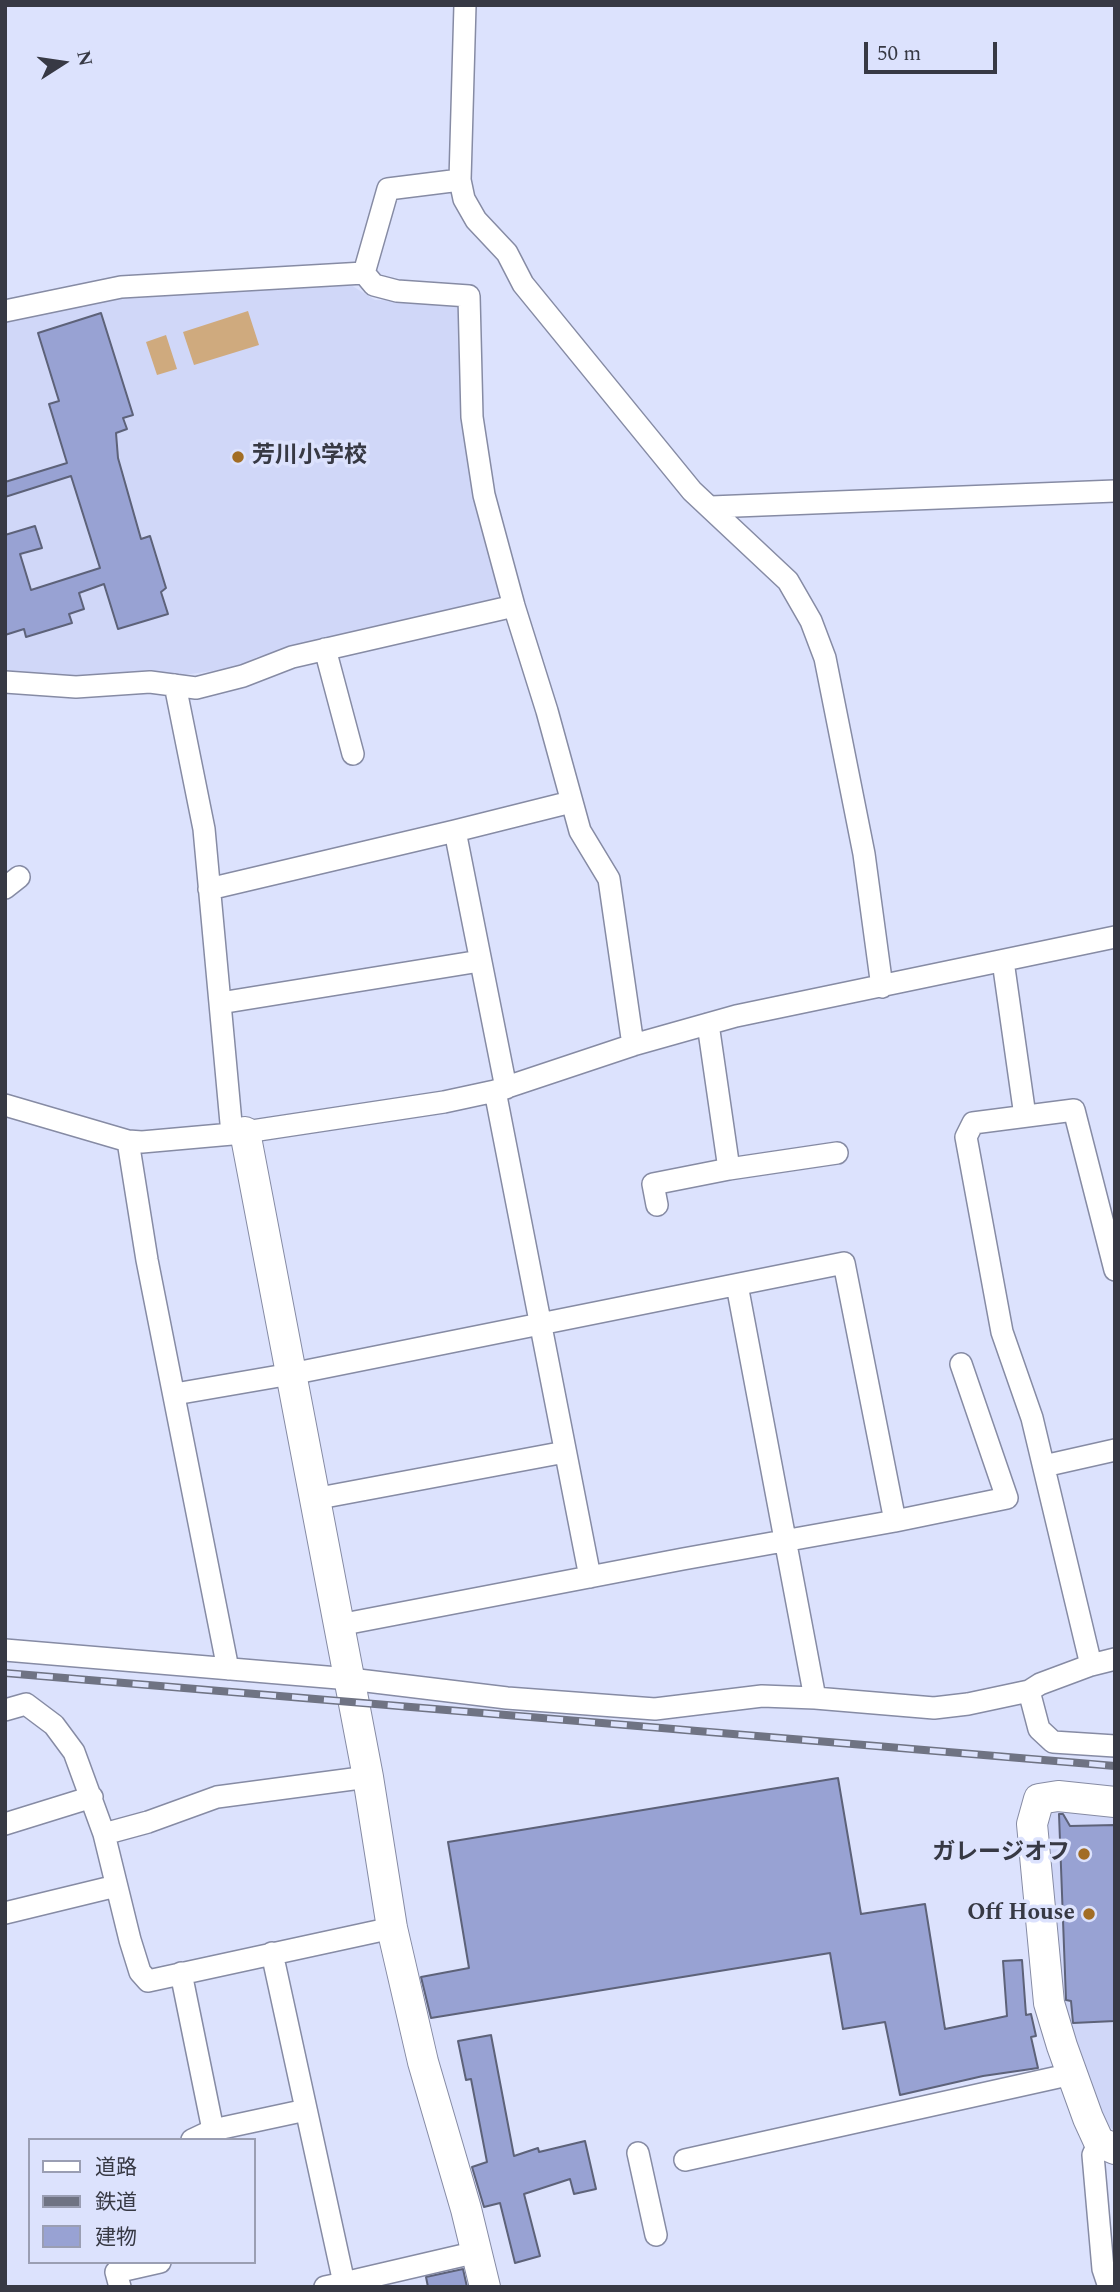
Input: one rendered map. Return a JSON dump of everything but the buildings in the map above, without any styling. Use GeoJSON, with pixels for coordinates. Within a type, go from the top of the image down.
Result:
{"type":"FeatureCollection","features":[{"type":"Feature","properties":{"kind":"street"},"geometry":{"type":"LineString","coordinates":[[465,5],[460,180],[464,199],[476,220],[507,253],[523,284],[692,491],[788,581],[811,621],[825,658],[864,854],[882,987]]}},
{"type":"Feature","properties":{"kind":"street"},"geometry":{"type":"LineString","coordinates":[[364,274],[388,189],[460,180]]}},
{"type":"Feature","properties":{"kind":"street"},"geometry":{"type":"LineString","coordinates":[[5,311],[121,287],[364,274]]}},
{"type":"Feature","properties":{"kind":"street"},"geometry":{"type":"LineString","coordinates":[[364,274],[374,285],[397,291],[469,296],[472,417],[484,495],[580,831],[610,879],[633,1045]]}},
{"type":"Feature","properties":{"kind":"street"},"geometry":{"type":"LineString","coordinates":[[711,507],[1115,491]]}},
{"type":"Feature","properties":{"kind":"street"},"geometry":{"type":"LineString","coordinates":[[5,682],[76,687],[150,682],[196,688],[243,676],[292,657],[514,606]]}},
{"type":"Feature","properties":{"kind":"street"},"geometry":{"type":"LineString","coordinates":[[325,649],[353,754]]}},
{"type":"Feature","properties":{"kind":"street"},"geometry":{"type":"LineString","coordinates":[[175,685],[204,829],[220,1003],[239,1133],[291,1374],[340,1625],[392,1928],[423,2062],[485,2287]]}},
{"type":"Feature","properties":{"kind":"street"},"geometry":{"type":"LineString","coordinates":[[209,889],[571,802]]}},
{"type":"Feature","properties":{"kind":"street"},"geometry":{"type":"LineString","coordinates":[[455,831],[542,1325],[590,1577]]}},
{"type":"Feature","properties":{"kind":"street"},"geometry":{"type":"LineString","coordinates":[[5,1105],[128,1141],[142,1142],[239,1133],[444,1102],[500,1090],[633,1045],[736,1016],[1115,937]]}},
{"type":"Feature","properties":{"kind":"street"},"geometry":{"type":"LineString","coordinates":[[220,1003],[480,961]]}},
{"type":"Feature","properties":{"kind":"street"},"geometry":{"type":"LineString","coordinates":[[1003,961],[1026,1116]]}},
{"type":"Feature","properties":{"kind":"street"},"geometry":{"type":"LineString","coordinates":[[708,1024],[729,1169]]}},
{"type":"Feature","properties":{"kind":"street"},"geometry":{"type":"LineString","coordinates":[[1091,1665],[1032,1418],[1002,1332],[966,1137],[973,1123],[1074,1110],[1111,1235],[1115,1270]]}},
{"type":"Feature","properties":{"kind":"street"},"geometry":{"type":"LineString","coordinates":[[128,1141],[147,1260],[228,1669]]}},
{"type":"Feature","properties":{"kind":"street"},"geometry":{"type":"LineString","coordinates":[[657,1205],[653,1184],[729,1169],[837,1153]]}},
{"type":"Feature","properties":{"kind":"street"},"geometry":{"type":"LineString","coordinates":[[175,1394],[291,1374],[844,1264],[895,1521]]}},
{"type":"Feature","properties":{"kind":"street"},"geometry":{"type":"LineString","coordinates":[[737,1285],[815,1698]]}},
{"type":"Feature","properties":{"kind":"street"},"geometry":{"type":"LineString","coordinates":[[340,1625],[1007,1498],[961,1364]]}},
{"type":"Feature","properties":{"kind":"street"},"geometry":{"type":"LineString","coordinates":[[1044,1466],[1115,1450]]}},
{"type":"Feature","properties":{"kind":"street"},"geometry":{"type":"LineString","coordinates":[[314,1499],[565,1452]]}},
{"type":"Feature","properties":{"kind":"street"},"geometry":{"type":"LineString","coordinates":[[5,1650],[350,1679],[507,1698],[655,1709],[762,1696],[934,1708],[1029,1691],[1040,1684],[1091,1665],[1115,1659]]}},
{"type":"Feature","properties":{"kind":"street"},"geometry":{"type":"LineString","coordinates":[[1029,1691],[1039,1729],[1053,1742],[1115,1746]]}},
{"type":"Feature","properties":{"kind":"street"},"geometry":{"type":"LineString","coordinates":[[5,1710],[26,1703],[54,1725],[74,1752],[104,1835],[140,1972],[148,1981],[392,1928]]}},
{"type":"Feature","properties":{"kind":"street"},"geometry":{"type":"LineString","coordinates":[[104,1835],[217,1797],[368,1777]]}},
{"type":"Feature","properties":{"kind":"street"},"geometry":{"type":"LineString","coordinates":[[1109,2287],[1103,2269],[1093,2155],[1107,2146],[1072,2074],[1049,2003],[1032,1824],[1039,1800],[1058,1796],[1115,1802]]}},
{"type":"Feature","properties":{"kind":"street"},"geometry":{"type":"LineString","coordinates":[[5,1824],[92,1797]]}},
{"type":"Feature","properties":{"kind":"street"},"geometry":{"type":"LineString","coordinates":[[5,1913],[116,1886]]}},
{"type":"Feature","properties":{"kind":"street"},"geometry":{"type":"LineString","coordinates":[[272,1953],[306,2110],[334,2285],[477,2252]]}},
{"type":"Feature","properties":{"kind":"street"},"geometry":{"type":"LineString","coordinates":[[181,1973],[214,2130]]}},
{"type":"Feature","properties":{"kind":"street"},"geometry":{"type":"LineString","coordinates":[[685,2160],[1072,2074]]}},
{"type":"Feature","properties":{"kind":"street"},"geometry":{"type":"LineString","coordinates":[[196,2138],[214,2130],[306,2110]]}},
{"type":"Feature","properties":{"kind":"street"},"geometry":{"type":"LineString","coordinates":[[638,2153],[656,2235]]}},
{"type":"Feature","properties":{"kind":"street"},"geometry":{"type":"LineString","coordinates":[[120,2287],[116,2273],[152,2264]]}},
{"type":"Feature","properties":{"kind":"shaded area","name":"芳川小学校"},"geometry":{"type":"Polygon","coordinates":[[[346,282],[375,300],[454,302],[461,310],[501,589],[497,599],[257,657],[235,668],[183,675],[58,678],[5,674],[5,318],[124,295],[346,282]]]}},
{"type":"Feature","properties":{"kind":"shaded area"},"geometry":{"type":"Polygon","coordinates":[[[248,311],[259,345],[194,365],[183,332],[248,311]]]}},
{"type":"Feature","properties":{"kind":"shaded area"},"geometry":{"type":"Polygon","coordinates":[[[166,335],[177,369],[157,375],[146,342],[166,335]]]}},
{"type":"Feature","properties":{"kind":"shaded area","name":"Off House"},"geometry":{"type":"Polygon","coordinates":[[[1043,1808],[1115,1811],[1115,2131],[1105,2123],[1061,2012],[1043,1808]]]}},
{"type":"Feature","properties":{"kind":"railway"},"geometry":{"type":"LineString","coordinates":[[5,1673],[1115,1766]]}},
{"type":"Feature","properties":{"kind":"place","name":"芳川小学校"},"geometry":{"type":"Point","coordinates":[238,457]}},
{"type":"Feature","properties":{"kind":"place","name":"ガレージオフ"},"geometry":{"type":"Point","coordinates":[1084,1854]}},
{"type":"Feature","properties":{"kind":"place","name":"Off House"},"geometry":{"type":"Point","coordinates":[1089,1914]}}]}
